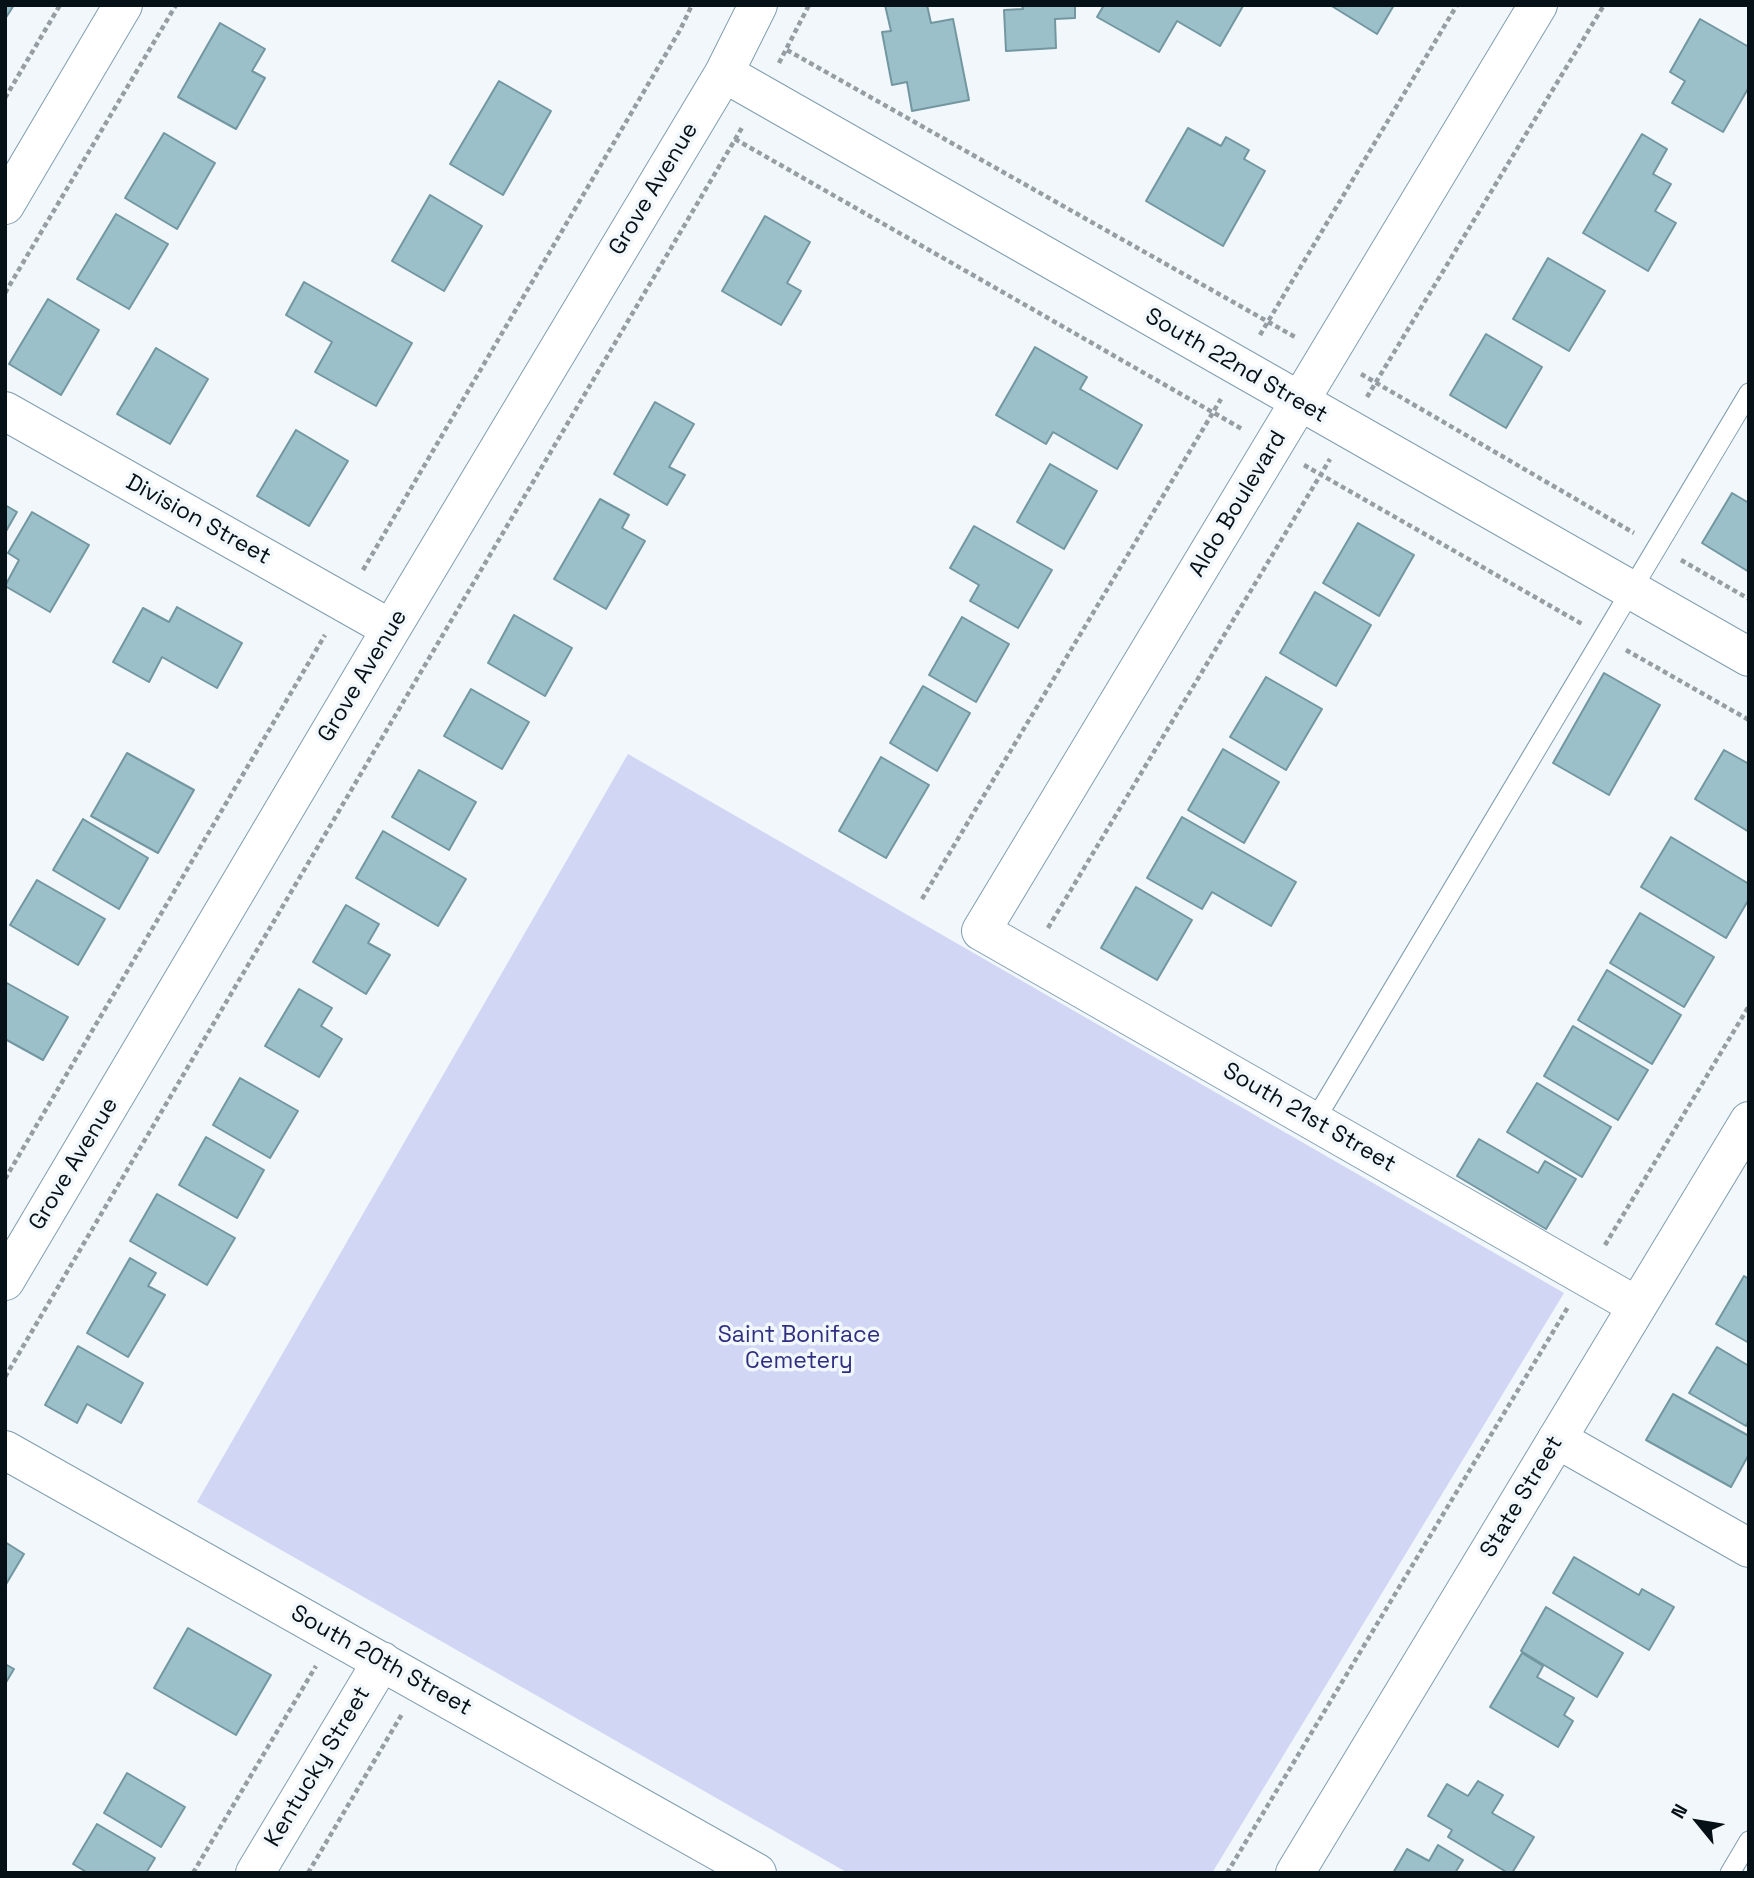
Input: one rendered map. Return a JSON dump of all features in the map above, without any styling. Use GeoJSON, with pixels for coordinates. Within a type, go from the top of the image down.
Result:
{"type":"FeatureCollection","features":[{"type":"Feature","properties":{"kind":"street"},"geometry":{"type":"LineString","coordinates":[[5,205],[123,5]]}},
{"type":"Feature","properties":{"kind":"street","name":"Grove Avenue"},"geometry":{"type":"LineString","coordinates":[[5,1281],[724,73],[758,5]]}},
{"type":"Feature","properties":{"kind":"street","name":"Aldo Boulevard"},"geometry":{"type":"LineString","coordinates":[[981,931],[1538,5]]}},
{"type":"Feature","properties":{"kind":"street","name":"South 22nd Street"},"geometry":{"type":"LineString","coordinates":[[724,73],[1749,657]]}},
{"type":"Feature","properties":{"kind":"street","name":"Division Street"},"geometry":{"type":"LineString","coordinates":[[5,411],[391,629]]}},
{"type":"Feature","properties":{"kind":"street","name":"South 21st Street"},"geometry":{"type":"LineString","coordinates":[[981,931],[1637,1306]]}},
{"type":"Feature","properties":{"kind":"street","name":"State Street"},"geometry":{"type":"LineString","coordinates":[[1295,1873],[1749,1121]]}},
{"type":"Feature","properties":{"kind":"street"},"geometry":{"type":"LineString","coordinates":[[1557,1438],[1749,1548]]}},
{"type":"Feature","properties":{"kind":"street","name":"South 20th Street"},"geometry":{"type":"LineString","coordinates":[[5,1450],[755,1872]]}},
{"type":"Feature","properties":{"kind":"street","name":"Kentucky Street"},"geometry":{"type":"LineString","coordinates":[[255,1873],[382,1661]]}},
{"type":"Feature","properties":{"kind":"lane"},"geometry":{"type":"LineString","coordinates":[[1315,1120],[1749,393]]}},
{"type":"Feature","properties":{"kind":"lane"},"geometry":{"type":"LineString","coordinates":[[1730,1873],[1749,1841]]}},
{"type":"Feature","properties":{"kind":"path"},"geometry":{"type":"LineString","coordinates":[[5,98],[60,5]]}},
{"type":"Feature","properties":{"kind":"path"},"geometry":{"type":"LineString","coordinates":[[5,293],[176,5]]}},
{"type":"Feature","properties":{"kind":"path"},"geometry":{"type":"LineString","coordinates":[[5,1377],[735,139],[787,50],[809,5]]}},
{"type":"Feature","properties":{"kind":"path"},"geometry":{"type":"LineString","coordinates":[[922,899],[1457,5]]}},
{"type":"Feature","properties":{"kind":"path"},"geometry":{"type":"LineString","coordinates":[[1029,959],[1604,5]]}},
{"type":"Feature","properties":{"kind":"path"},"geometry":{"type":"LineString","coordinates":[[787,50],[1376,382],[1749,599]]}},
{"type":"Feature","properties":{"kind":"path"},"geometry":{"type":"LineString","coordinates":[[735,139],[1749,720]]}},
{"type":"Feature","properties":{"kind":"path"},"geometry":{"type":"LineString","coordinates":[[1227,1873],[1749,1006]]}},
{"type":"Feature","properties":{"kind":"path"},"geometry":{"type":"LineString","coordinates":[[193,1873],[335,1635]]}},
{"type":"Feature","properties":{"kind":"path"},"geometry":{"type":"LineString","coordinates":[[308,1873],[421,1684]]}},
{"type":"Feature","properties":{"kind":"green space","name":"Saint Boniface Cemetery"},"geometry":{"type":"Polygon","coordinates":[[[628,754],[1564,1293],[1212,1873],[848,1873],[197,1502],[628,754]]]}},
{"type":"Feature","properties":{"kind":"building"},"geometry":{"type":"Polygon","coordinates":[[[5,5],[14,5],[5,19],[5,5]]]}},
{"type":"Feature","properties":{"kind":"building"},"geometry":{"type":"Polygon","coordinates":[[[885,5],[927,5],[931,23],[953,19],[969,100],[912,111],[907,82],[892,85],[882,32],[891,31],[885,5]]]}},
{"type":"Feature","properties":{"kind":"building"},"geometry":{"type":"Polygon","coordinates":[[[1022,5],[1075,5],[1075,18],[1055,19],[1056,48],[1006,51],[1004,10],[1023,9],[1022,5]]]}},
{"type":"Feature","properties":{"kind":"building"},"geometry":{"type":"Polygon","coordinates":[[[1104,5],[1243,6],[1220,46],[1177,21],[1159,52],[1097,17],[1104,5]]]}},
{"type":"Feature","properties":{"kind":"building"},"geometry":{"type":"Polygon","coordinates":[[[1330,5],[1394,5],[1377,34],[1330,5]]]}},
{"type":"Feature","properties":{"kind":"building"},"geometry":{"type":"Polygon","coordinates":[[[1700,19],[1749,47],[1749,87],[1723,132],[1672,103],[1685,81],[1670,72],[1700,19]]]}},
{"type":"Feature","properties":{"kind":"building"},"geometry":{"type":"Polygon","coordinates":[[[220,23],[265,49],[252,71],[265,78],[236,129],[178,97],[220,23]]]}},
{"type":"Feature","properties":{"kind":"building"},"geometry":{"type":"Polygon","coordinates":[[[499,81],[551,111],[503,195],[450,164],[499,81]]]}},
{"type":"Feature","properties":{"kind":"building"},"geometry":{"type":"Polygon","coordinates":[[[1188,128],[1221,146],[1226,137],[1249,150],[1244,159],[1265,171],[1223,246],[1146,201],[1188,128]]]}},
{"type":"Feature","properties":{"kind":"building"},"geometry":{"type":"Polygon","coordinates":[[[164,133],[215,163],[177,229],[125,198],[164,133]]]}},
{"type":"Feature","properties":{"kind":"building"},"geometry":{"type":"Polygon","coordinates":[[[1642,134],[1667,149],[1653,174],[1671,184],[1655,211],[1676,223],[1648,271],[1583,233],[1642,134]]]}},
{"type":"Feature","properties":{"kind":"building"},"geometry":{"type":"Polygon","coordinates":[[[430,195],[482,226],[444,291],[392,261],[430,195]]]}},
{"type":"Feature","properties":{"kind":"building"},"geometry":{"type":"Polygon","coordinates":[[[116,214],[168,244],[129,309],[77,279],[116,214]]]}},
{"type":"Feature","properties":{"kind":"building"},"geometry":{"type":"Polygon","coordinates":[[[765,216],[810,242],[787,283],[801,291],[781,325],[722,291],[765,216]]]}},
{"type":"Feature","properties":{"kind":"building"},"geometry":{"type":"Polygon","coordinates":[[[1548,258],[1605,291],[1569,351],[1513,319],[1548,258]]]}},
{"type":"Feature","properties":{"kind":"building"},"geometry":{"type":"Polygon","coordinates":[[[304,282],[412,343],[376,406],[315,372],[332,342],[286,315],[304,282]]]}},
{"type":"Feature","properties":{"kind":"building"},"geometry":{"type":"Polygon","coordinates":[[[48,299],[99,330],[61,395],[9,364],[48,299]]]}},
{"type":"Feature","properties":{"kind":"building"},"geometry":{"type":"Polygon","coordinates":[[[1486,334],[1542,367],[1506,428],[1450,395],[1486,334]]]}},
{"type":"Feature","properties":{"kind":"building"},"geometry":{"type":"Polygon","coordinates":[[[1035,347],[1087,377],[1080,389],[1142,425],[1117,469],[1053,432],[1046,444],[996,415],[1035,347]]]}},
{"type":"Feature","properties":{"kind":"building"},"geometry":{"type":"Polygon","coordinates":[[[156,348],[208,379],[170,444],[117,414],[156,348]]]}},
{"type":"Feature","properties":{"kind":"building"},"geometry":{"type":"Polygon","coordinates":[[[655,402],[694,424],[669,467],[685,475],[667,505],[614,474],[655,402]]]}},
{"type":"Feature","properties":{"kind":"building"},"geometry":{"type":"Polygon","coordinates":[[[296,430],[348,461],[309,526],[257,496],[296,430]]]}},
{"type":"Feature","properties":{"kind":"building"},"geometry":{"type":"Polygon","coordinates":[[[1050,464],[1097,491],[1064,549],[1017,522],[1050,464]]]}},
{"type":"Feature","properties":{"kind":"building"},"geometry":{"type":"Polygon","coordinates":[[[1732,493],[1749,503],[1749,572],[1702,543],[1732,493]]]}},
{"type":"Feature","properties":{"kind":"building"},"geometry":{"type":"Polygon","coordinates":[[[600,499],[629,515],[622,528],[645,541],[606,609],[554,579],[600,499]]]}},
{"type":"Feature","properties":{"kind":"building"},"geometry":{"type":"Polygon","coordinates":[[[5,505],[17,512],[5,533],[5,505]]]}},
{"type":"Feature","properties":{"kind":"building"},"geometry":{"type":"Polygon","coordinates":[[[32,512],[89,545],[50,612],[5,586],[19,560],[8,553],[32,512]]]}},
{"type":"Feature","properties":{"kind":"building"},"geometry":{"type":"Polygon","coordinates":[[[1358,523],[1414,555],[1379,616],[1323,583],[1358,523]]]}},
{"type":"Feature","properties":{"kind":"building"},"geometry":{"type":"Polygon","coordinates":[[[974,526],[1052,570],[1018,628],[970,601],[979,585],[950,568],[974,526]]]}},
{"type":"Feature","properties":{"kind":"building"},"geometry":{"type":"Polygon","coordinates":[[[1315,592],[1371,625],[1336,686],[1280,653],[1315,592]]]}},
{"type":"Feature","properties":{"kind":"building"},"geometry":{"type":"Polygon","coordinates":[[[177,607],[242,643],[217,688],[162,657],[149,682],[113,662],[143,608],[169,622],[177,607]]]}},
{"type":"Feature","properties":{"kind":"building"},"geometry":{"type":"Polygon","coordinates":[[[514,615],[572,648],[545,696],[488,663],[514,615]]]}},
{"type":"Feature","properties":{"kind":"building"},"geometry":{"type":"Polygon","coordinates":[[[962,617],[1009,644],[976,702],[929,675],[962,617]]]}},
{"type":"Feature","properties":{"kind":"building"},"geometry":{"type":"Polygon","coordinates":[[[1604,673],[1660,705],[1609,795],[1553,763],[1604,673]]]}},
{"type":"Feature","properties":{"kind":"building"},"geometry":{"type":"Polygon","coordinates":[[[1266,677],[1322,709],[1286,770],[1230,737],[1266,677]]]}},
{"type":"Feature","properties":{"kind":"building"},"geometry":{"type":"Polygon","coordinates":[[[923,686],[970,713],[937,771],[890,743],[923,686]]]}},
{"type":"Feature","properties":{"kind":"building"},"geometry":{"type":"Polygon","coordinates":[[[471,689],[529,722],[502,769],[444,736],[471,689]]]}},
{"type":"Feature","properties":{"kind":"building"},"geometry":{"type":"Polygon","coordinates":[[[1223,749],[1279,782],[1244,843],[1188,810],[1223,749]]]}},
{"type":"Feature","properties":{"kind":"building"},"geometry":{"type":"Polygon","coordinates":[[[1724,750],[1749,764],[1749,832],[1695,799],[1724,750]]]}},
{"type":"Feature","properties":{"kind":"building"},"geometry":{"type":"Polygon","coordinates":[[[127,753],[194,790],[158,853],[91,816],[127,753]]]}},
{"type":"Feature","properties":{"kind":"building"},"geometry":{"type":"Polygon","coordinates":[[[881,757],[929,785],[886,858],[839,831],[881,757]]]}},
{"type":"Feature","properties":{"kind":"building"},"geometry":{"type":"Polygon","coordinates":[[[419,770],[476,802],[449,850],[392,817],[419,770]]]}},
{"type":"Feature","properties":{"kind":"building"},"geometry":{"type":"Polygon","coordinates":[[[1182,817],[1296,882],[1271,926],[1212,892],[1202,909],[1147,878],[1182,817]]]}},
{"type":"Feature","properties":{"kind":"building"},"geometry":{"type":"Polygon","coordinates":[[[83,819],[148,858],[119,909],[53,870],[83,819]]]}},
{"type":"Feature","properties":{"kind":"building"},"geometry":{"type":"Polygon","coordinates":[[[383,831],[466,879],[438,926],[356,878],[383,831]]]}},
{"type":"Feature","properties":{"kind":"building"},"geometry":{"type":"Polygon","coordinates":[[[1671,837],[1749,884],[1749,899],[1726,938],[1641,887],[1671,837]]]}},
{"type":"Feature","properties":{"kind":"building"},"geometry":{"type":"Polygon","coordinates":[[[37,880],[105,919],[78,965],[10,925],[37,880]]]}},
{"type":"Feature","properties":{"kind":"building"},"geometry":{"type":"Polygon","coordinates":[[[1136,887],[1192,920],[1157,980],[1101,948],[1136,887]]]}},
{"type":"Feature","properties":{"kind":"building"},"geometry":{"type":"Polygon","coordinates":[[[346,905],[379,924],[368,943],[390,955],[366,994],[313,962],[346,905]]]}},
{"type":"Feature","properties":{"kind":"building"},"geometry":{"type":"Polygon","coordinates":[[[1640,913],[1714,957],[1684,1007],[1610,963],[1640,913]]]}},
{"type":"Feature","properties":{"kind":"building"},"geometry":{"type":"Polygon","coordinates":[[[1607,970],[1681,1015],[1652,1064],[1578,1020],[1607,970]]]}},
{"type":"Feature","properties":{"kind":"building"},"geometry":{"type":"Polygon","coordinates":[[[5,982],[68,1017],[43,1060],[5,1039],[5,982]]]}},
{"type":"Feature","properties":{"kind":"building"},"geometry":{"type":"Polygon","coordinates":[[[299,989],[332,1008],[321,1026],[342,1039],[319,1077],[265,1046],[299,989]]]}},
{"type":"Feature","properties":{"kind":"building"},"geometry":{"type":"Polygon","coordinates":[[[1573,1026],[1648,1070],[1618,1120],[1544,1076],[1573,1026]]]}},
{"type":"Feature","properties":{"kind":"building"},"geometry":{"type":"Polygon","coordinates":[[[240,1078],[298,1111],[270,1158],[213,1125],[240,1078]]]}},
{"type":"Feature","properties":{"kind":"building"},"geometry":{"type":"Polygon","coordinates":[[[1537,1083],[1611,1127],[1582,1177],[1507,1132],[1537,1083]]]}},
{"type":"Feature","properties":{"kind":"building"},"geometry":{"type":"Polygon","coordinates":[[[206,1137],[264,1170],[237,1218],[179,1185],[206,1137]]]}},
{"type":"Feature","properties":{"kind":"building"},"geometry":{"type":"Polygon","coordinates":[[[1479,1139],[1538,1173],[1545,1161],[1576,1179],[1546,1229],[1457,1176],[1479,1139]]]}},
{"type":"Feature","properties":{"kind":"building"},"geometry":{"type":"Polygon","coordinates":[[[157,1194],[235,1238],[207,1285],[130,1241],[157,1194]]]}},
{"type":"Feature","properties":{"kind":"building"},"geometry":{"type":"Polygon","coordinates":[[[130,1258],[156,1273],[148,1286],[165,1295],[128,1357],[87,1333],[130,1258]]]}},
{"type":"Feature","properties":{"kind":"building"},"geometry":{"type":"Polygon","coordinates":[[[1744,1276],[1749,1279],[1749,1343],[1716,1324],[1744,1276]]]}},
{"type":"Feature","properties":{"kind":"building"},"geometry":{"type":"Polygon","coordinates":[[[78,1346],[143,1383],[121,1423],[87,1404],[77,1423],[45,1405],[78,1346]]]}},
{"type":"Feature","properties":{"kind":"building"},"geometry":{"type":"Polygon","coordinates":[[[1717,1347],[1749,1366],[1749,1420],[1746,1426],[1689,1393],[1717,1347]]]}},
{"type":"Feature","properties":{"kind":"building"},"geometry":{"type":"Polygon","coordinates":[[[1673,1394],[1749,1436],[1749,1454],[1731,1487],[1646,1440],[1673,1394]]]}},
{"type":"Feature","properties":{"kind":"building"},"geometry":{"type":"Polygon","coordinates":[[[5,1542],[24,1554],[5,1586],[5,1542]]]}},
{"type":"Feature","properties":{"kind":"building"},"geometry":{"type":"Polygon","coordinates":[[[1574,1557],[1639,1595],[1642,1589],[1674,1607],[1649,1650],[1553,1593],[1574,1557]]]}},
{"type":"Feature","properties":{"kind":"building"},"geometry":{"type":"Polygon","coordinates":[[[1546,1607],[1623,1653],[1597,1697],[1521,1651],[1546,1607]]]}},
{"type":"Feature","properties":{"kind":"building"},"geometry":{"type":"Polygon","coordinates":[[[188,1628],[271,1675],[236,1735],[154,1688],[188,1628]]]}},
{"type":"Feature","properties":{"kind":"building"},"geometry":{"type":"Polygon","coordinates":[[[1522,1653],[1543,1666],[1537,1677],[1574,1698],[1564,1715],[1573,1721],[1558,1747],[1490,1707],[1522,1653]]]}},
{"type":"Feature","properties":{"kind":"building"},"geometry":{"type":"Polygon","coordinates":[[[5,1664],[14,1669],[5,1684],[5,1664]]]}},
{"type":"Feature","properties":{"kind":"building"},"geometry":{"type":"Polygon","coordinates":[[[127,1773],[185,1807],[161,1847],[104,1813],[127,1773]]]}},
{"type":"Feature","properties":{"kind":"building"},"geometry":{"type":"Polygon","coordinates":[[[1478,1781],[1503,1795],[1492,1813],[1534,1837],[1512,1873],[1448,1837],[1452,1830],[1428,1816],[1447,1784],[1468,1796],[1478,1781]]]}},
{"type":"Feature","properties":{"kind":"building"},"geometry":{"type":"Polygon","coordinates":[[[97,1824],[155,1858],[146,1873],[88,1873],[73,1864],[97,1824]]]}},
{"type":"Feature","properties":{"kind":"building"},"geometry":{"type":"Polygon","coordinates":[[[1438,1845],[1463,1860],[1455,1873],[1393,1873],[1407,1849],[1429,1861],[1438,1845]]]}}]}
